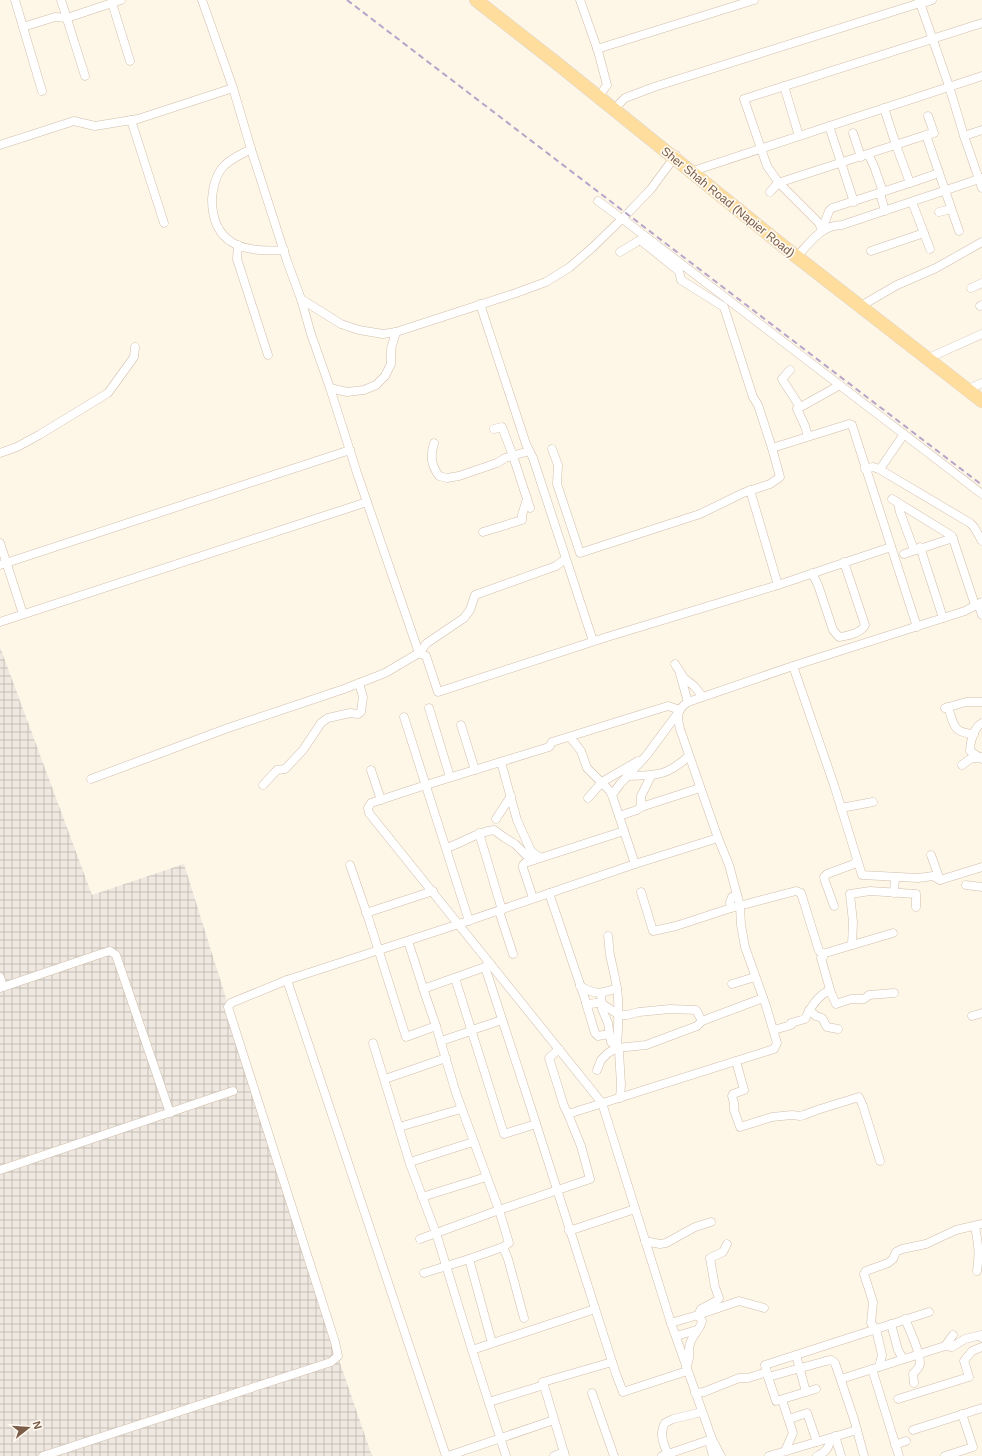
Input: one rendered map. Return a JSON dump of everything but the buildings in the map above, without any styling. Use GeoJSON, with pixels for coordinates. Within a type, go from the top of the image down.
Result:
{"type":"FeatureCollection","features":[{"type":"Feature","properties":{"kind":"main road","name":"Sher Shah Road (Napier Road)"},"geometry":{"type":"LineString","coordinates":[[476,0],[602,92],[675,157],[696,170],[793,249]]}},
{"type":"Feature","properties":{"kind":"main road","name":"Sher Shah Road (Napier Road)"},"geometry":{"type":"LineString","coordinates":[[488,0],[561,63],[675,157],[864,305],[982,401]]}},
{"type":"Feature","properties":{"kind":"main road","name":"Sher Shah Road (Napier Road)"},"geometry":{"type":"LineString","coordinates":[[864,305],[979,388]]}},
{"type":"Feature","properties":{"kind":"street"},"geometry":{"type":"LineString","coordinates":[[15,0],[42,90]]}},
{"type":"Feature","properties":{"kind":"street"},"geometry":{"type":"LineString","coordinates":[[62,0],[85,76]]}},
{"type":"Feature","properties":{"kind":"street"},"geometry":{"type":"LineString","coordinates":[[23,28],[55,17],[67,18],[103,3],[112,3],[121,0]]}},
{"type":"Feature","properties":{"kind":"street"},"geometry":{"type":"LineString","coordinates":[[202,0],[301,299],[311,334],[419,653],[426,656],[438,692],[593,641],[778,585],[891,547]]}},
{"type":"Feature","properties":{"kind":"street"},"geometry":{"type":"LineString","coordinates":[[580,0],[597,49],[607,85],[602,92]]}},
{"type":"Feature","properties":{"kind":"street"},"geometry":{"type":"LineString","coordinates":[[597,49],[754,0]]}},
{"type":"Feature","properties":{"kind":"street"},"geometry":{"type":"LineString","coordinates":[[618,105],[625,98],[654,87],[920,2],[932,0]]}},
{"type":"Feature","properties":{"kind":"street"},"geometry":{"type":"LineString","coordinates":[[920,2],[949,86],[964,136],[980,178],[982,188]]}},
{"type":"Feature","properties":{"kind":"street"},"geometry":{"type":"LineString","coordinates":[[112,3],[130,61]]}},
{"type":"Feature","properties":{"kind":"street"},"geometry":{"type":"LineString","coordinates":[[822,230],[819,223],[780,183],[764,161],[744,99],[982,23]]}},
{"type":"Feature","properties":{"kind":"street"},"geometry":{"type":"LineString","coordinates":[[696,170],[982,76]]}},
{"type":"Feature","properties":{"kind":"street"},"geometry":{"type":"LineString","coordinates":[[784,86],[799,136]]}},
{"type":"Feature","properties":{"kind":"street"},"geometry":{"type":"LineString","coordinates":[[0,145],[74,121],[95,126],[131,120],[232,88]]}},
{"type":"Feature","properties":{"kind":"street"},"geometry":{"type":"LineString","coordinates":[[884,108],[910,182]]}},
{"type":"Feature","properties":{"kind":"street"},"geometry":{"type":"LineString","coordinates":[[770,192],[780,183],[934,133],[928,116]]}},
{"type":"Feature","properties":{"kind":"street"},"geometry":{"type":"LineString","coordinates":[[131,120],[164,223]]}},
{"type":"Feature","properties":{"kind":"street"},"geometry":{"type":"LineString","coordinates":[[829,126],[854,202]]}},
{"type":"Feature","properties":{"kind":"street"},"geometry":{"type":"LineString","coordinates":[[964,136],[982,130]]}},
{"type":"Feature","properties":{"kind":"street"},"geometry":{"type":"LineString","coordinates":[[853,133],[864,156],[874,166],[885,211]]}},
{"type":"Feature","properties":{"kind":"street"},"geometry":{"type":"LineString","coordinates":[[926,135],[959,231]]}},
{"type":"Feature","properties":{"kind":"street"},"geometry":{"type":"LineString","coordinates":[[251,149],[232,159],[224,165],[219,173],[212,193],[213,215],[220,232],[230,242],[261,251],[284,250]]}},
{"type":"Feature","properties":{"kind":"street"},"geometry":{"type":"LineString","coordinates":[[301,299],[341,324],[359,330],[383,334],[396,332],[546,282],[570,267],[594,247],[651,189],[675,157]]}},
{"type":"Feature","properties":{"kind":"street"},"geometry":{"type":"LineString","coordinates":[[822,230],[832,208],[939,173]]}},
{"type":"Feature","properties":{"kind":"street"},"geometry":{"type":"LineString","coordinates":[[793,249],[822,230],[834,225],[842,225],[980,178]]}},
{"type":"Feature","properties":{"kind":"street"},"geometry":{"type":"LineString","coordinates":[[598,201],[617,215]]}},
{"type":"Feature","properties":{"kind":"street"},"geometry":{"type":"LineString","coordinates":[[912,202],[930,248]]}},
{"type":"Feature","properties":{"kind":"street"},"geometry":{"type":"LineString","coordinates":[[939,212],[951,209]]}},
{"type":"Feature","properties":{"kind":"street"},"geometry":{"type":"LineString","coordinates":[[624,220],[982,494]]}},
{"type":"Feature","properties":{"kind":"street"},"geometry":{"type":"LineString","coordinates":[[871,251],[924,233]]}},
{"type":"Feature","properties":{"kind":"street"},"geometry":{"type":"LineString","coordinates":[[552,449],[558,465],[557,484],[580,553],[700,514],[750,490],[770,484],[780,477],[758,405],[753,396],[724,308],[681,280],[679,271],[640,240],[620,252]]}},
{"type":"Feature","properties":{"kind":"street"},"geometry":{"type":"LineString","coordinates":[[864,305],[897,286],[936,268],[982,242]]}},
{"type":"Feature","properties":{"kind":"street"},"geometry":{"type":"LineString","coordinates":[[238,245],[237,259],[268,355]]}},
{"type":"Feature","properties":{"kind":"street"},"geometry":{"type":"LineString","coordinates":[[971,288],[982,283]]}},
{"type":"Feature","properties":{"kind":"street"},"geometry":{"type":"LineString","coordinates":[[480,304],[526,444],[533,458],[593,641]]}},
{"type":"Feature","properties":{"kind":"street"},"geometry":{"type":"LineString","coordinates":[[330,388],[347,392],[364,390],[376,385],[385,376],[391,364],[391,349],[396,332]]}},
{"type":"Feature","properties":{"kind":"street"},"geometry":{"type":"LineString","coordinates":[[933,356],[982,334]]}},
{"type":"Feature","properties":{"kind":"street"},"geometry":{"type":"LineString","coordinates":[[0,453],[17,447],[39,435],[108,393],[134,357],[135,347]]}},
{"type":"Feature","properties":{"kind":"street"},"geometry":{"type":"LineString","coordinates":[[790,370],[782,379],[800,407]]}},
{"type":"Feature","properties":{"kind":"street"},"geometry":{"type":"LineString","coordinates":[[808,436],[797,409],[840,385]]}},
{"type":"Feature","properties":{"kind":"street"},"geometry":{"type":"LineString","coordinates":[[772,448],[849,424],[852,425],[917,627]]}},
{"type":"Feature","properties":{"kind":"street"},"geometry":{"type":"LineString","coordinates":[[494,429],[502,427],[530,508]]}},
{"type":"Feature","properties":{"kind":"street"},"geometry":{"type":"LineString","coordinates":[[880,469],[904,434]]}},
{"type":"Feature","properties":{"kind":"street"},"geometry":{"type":"LineString","coordinates":[[434,443],[431,457],[432,464],[439,476],[447,478],[482,469],[498,463],[505,458],[529,451]]}},
{"type":"Feature","properties":{"kind":"street"},"geometry":{"type":"LineString","coordinates":[[3,564],[350,450]]}},
{"type":"Feature","properties":{"kind":"street"},"geometry":{"type":"LineString","coordinates":[[865,469],[873,467],[880,469],[970,523],[980,531],[982,541]]}},
{"type":"Feature","properties":{"kind":"street"},"geometry":{"type":"LineString","coordinates":[[750,490],[778,585]]}},
{"type":"Feature","properties":{"kind":"street"},"geometry":{"type":"LineString","coordinates":[[483,532],[522,520],[527,499]]}},
{"type":"Feature","properties":{"kind":"street"},"geometry":{"type":"LineString","coordinates":[[943,618],[917,549],[895,501],[949,533],[953,538],[982,615]]}},
{"type":"Feature","properties":{"kind":"street"},"geometry":{"type":"LineString","coordinates":[[0,622],[368,502]]}},
{"type":"Feature","properties":{"kind":"street"},"geometry":{"type":"LineString","coordinates":[[904,554],[953,538]]}},
{"type":"Feature","properties":{"kind":"street"},"geometry":{"type":"LineString","coordinates":[[0,542],[3,564],[23,614]]}},
{"type":"Feature","properties":{"kind":"street"},"geometry":{"type":"LineString","coordinates":[[91,779],[228,728],[385,673],[419,653],[427,643],[464,618],[470,610],[475,595],[556,566],[565,559]]}},
{"type":"Feature","properties":{"kind":"street"},"geometry":{"type":"LineString","coordinates":[[812,573],[833,630],[839,636],[842,636],[861,630],[865,625],[844,562]]}},
{"type":"Feature","properties":{"kind":"street"},"geometry":{"type":"LineString","coordinates":[[612,795],[643,759],[682,706],[688,702],[793,666],[965,611],[978,604]]}},
{"type":"Feature","properties":{"kind":"street"},"geometry":{"type":"LineString","coordinates":[[688,702],[677,666],[684,678],[694,686],[703,697]]}},
{"type":"Feature","properties":{"kind":"street"},"geometry":{"type":"LineString","coordinates":[[793,666],[841,808],[862,876],[918,878],[933,876],[940,880],[982,868]]}},
{"type":"Feature","properties":{"kind":"street"},"geometry":{"type":"LineString","coordinates":[[263,785],[277,770],[286,769],[303,750],[321,722],[328,718],[350,713],[358,714],[361,712],[363,697],[359,683]]}},
{"type":"Feature","properties":{"kind":"street"},"geometry":{"type":"LineString","coordinates":[[974,734],[965,734],[954,727],[947,708],[966,702],[982,702]]}},
{"type":"Feature","properties":{"kind":"street"},"geometry":{"type":"LineString","coordinates":[[679,711],[668,706],[552,742],[549,747],[371,803],[368,808],[369,813],[459,924],[488,966],[559,1049],[602,1103],[671,1323],[712,1439],[721,1456]]}},
{"type":"Feature","properties":{"kind":"street"},"geometry":{"type":"LineString","coordinates":[[429,708],[450,777]]}},
{"type":"Feature","properties":{"kind":"street"},"geometry":{"type":"LineString","coordinates":[[659,709],[670,723]]}},
{"type":"Feature","properties":{"kind":"street"},"geometry":{"type":"LineString","coordinates":[[568,1114],[774,1049],[777,1043],[764,998],[745,947],[741,925],[735,907],[737,896],[729,865],[680,730],[679,711]]}},
{"type":"Feature","properties":{"kind":"street"},"geometry":{"type":"LineString","coordinates":[[404,717],[470,921]]}},
{"type":"Feature","properties":{"kind":"street"},"geometry":{"type":"LineString","coordinates":[[982,723],[978,725],[970,745],[970,750],[982,758]]}},
{"type":"Feature","properties":{"kind":"street"},"geometry":{"type":"LineString","coordinates":[[461,725],[475,770]]}},
{"type":"Feature","properties":{"kind":"street"},"geometry":{"type":"LineString","coordinates":[[570,737],[581,751],[587,768],[602,782],[612,795],[635,864]]}},
{"type":"Feature","properties":{"kind":"street"},"geometry":{"type":"LineString","coordinates":[[627,776],[651,776],[662,774],[677,766],[689,756]]}},
{"type":"Feature","properties":{"kind":"street"},"geometry":{"type":"LineString","coordinates":[[962,764],[970,759],[982,758]]}},
{"type":"Feature","properties":{"kind":"street"},"geometry":{"type":"LineString","coordinates":[[588,798],[602,782],[643,759]]}},
{"type":"Feature","properties":{"kind":"street"},"geometry":{"type":"LineString","coordinates":[[501,762],[517,820],[536,859]]}},
{"type":"Feature","properties":{"kind":"street"},"geometry":{"type":"LineString","coordinates":[[371,770],[381,800]]}},
{"type":"Feature","properties":{"kind":"street"},"geometry":{"type":"LineString","coordinates":[[641,807],[641,796],[651,776]]}},
{"type":"Feature","properties":{"kind":"street"},"geometry":{"type":"LineString","coordinates":[[619,816],[637,810],[641,807],[700,788]]}},
{"type":"Feature","properties":{"kind":"street"},"geometry":{"type":"LineString","coordinates":[[496,819],[511,796]]}},
{"type":"Feature","properties":{"kind":"street"},"geometry":{"type":"LineString","coordinates":[[841,808],[873,802]]}},
{"type":"Feature","properties":{"kind":"street"},"geometry":{"type":"LineString","coordinates":[[446,848],[458,844],[479,833],[494,830],[515,844],[526,855],[536,859]]}},
{"type":"Feature","properties":{"kind":"street"},"geometry":{"type":"LineString","coordinates":[[534,898],[523,865],[525,863],[624,831]]}},
{"type":"Feature","properties":{"kind":"street"},"geometry":{"type":"LineString","coordinates":[[479,833],[513,954]]}},
{"type":"Feature","properties":{"kind":"street"},"geometry":{"type":"LineString","coordinates":[[43,1456],[331,1362],[338,1356],[335,1342],[228,1007],[231,1003],[286,980],[470,921],[635,864],[718,838]]}},
{"type":"Feature","properties":{"kind":"street"},"geometry":{"type":"LineString","coordinates":[[931,855],[940,880]]}},
{"type":"Feature","properties":{"kind":"street"},"geometry":{"type":"LineString","coordinates":[[834,906],[824,877],[826,874],[854,864],[857,860]]}},
{"type":"Feature","properties":{"kind":"street"},"geometry":{"type":"LineString","coordinates":[[350,866],[406,1037],[436,1026]]}},
{"type":"Feature","properties":{"kind":"street"},"geometry":{"type":"LineString","coordinates":[[894,892],[895,877]]}},
{"type":"Feature","properties":{"kind":"street"},"geometry":{"type":"LineString","coordinates":[[966,885],[982,887]]}},
{"type":"Feature","properties":{"kind":"street"},"geometry":{"type":"LineString","coordinates":[[366,912],[433,891]]}},
{"type":"Feature","properties":{"kind":"street"},"geometry":{"type":"LineString","coordinates":[[641,892],[653,931],[676,926],[735,907],[796,891],[801,892],[819,950],[823,957],[821,958],[836,1004],[851,999],[864,999],[868,995],[894,993]]}},
{"type":"Feature","properties":{"kind":"street"},"geometry":{"type":"LineString","coordinates":[[852,945],[850,894],[870,891],[916,894],[916,907]]}},
{"type":"Feature","properties":{"kind":"street"},"geometry":{"type":"LineString","coordinates":[[549,893],[595,1033],[598,1036],[610,1034]]}},
{"type":"Feature","properties":{"kind":"street"},"geometry":{"type":"LineString","coordinates":[[822,954],[893,933]]}},
{"type":"Feature","properties":{"kind":"street"},"geometry":{"type":"LineString","coordinates":[[608,936],[610,948],[609,953],[612,962],[619,1014],[617,1048]]}},
{"type":"Feature","properties":{"kind":"street"},"geometry":{"type":"LineString","coordinates":[[408,941],[441,1041],[461,1109],[509,1243],[503,1247],[424,1273]]}},
{"type":"Feature","properties":{"kind":"street"},"geometry":{"type":"LineString","coordinates":[[0,977],[2,987],[102,953],[110,951],[116,955],[170,1113]]}},
{"type":"Feature","properties":{"kind":"street"},"geometry":{"type":"LineString","coordinates":[[423,989],[488,966]]}},
{"type":"Feature","properties":{"kind":"street"},"geometry":{"type":"LineString","coordinates":[[488,966],[502,1020],[594,1309],[623,1392],[687,1368],[690,1361],[689,1345],[697,1330],[702,1325],[702,1320],[698,1315]]}},
{"type":"Feature","properties":{"kind":"street"},"geometry":{"type":"LineString","coordinates":[[732,984],[755,977]]}},
{"type":"Feature","properties":{"kind":"street"},"geometry":{"type":"LineString","coordinates":[[454,978],[504,1134],[536,1124]]}},
{"type":"Feature","properties":{"kind":"street"},"geometry":{"type":"LineString","coordinates":[[286,980],[447,1456],[554,1420]]}},
{"type":"Feature","properties":{"kind":"street"},"geometry":{"type":"LineString","coordinates":[[580,986],[602,994],[616,988]]}},
{"type":"Feature","properties":{"kind":"street"},"geometry":{"type":"LineString","coordinates":[[774,1030],[805,1019],[809,1010],[822,994],[828,991],[831,992]]}},
{"type":"Feature","properties":{"kind":"street"},"geometry":{"type":"LineString","coordinates":[[602,994],[601,1003],[603,1015],[608,1023],[611,1042],[619,1051],[621,1085],[620,1098]]}},
{"type":"Feature","properties":{"kind":"street"},"geometry":{"type":"LineString","coordinates":[[597,1070],[601,1060],[608,1053],[617,1048],[646,1045],[697,1026],[702,1021],[764,998]]}},
{"type":"Feature","properties":{"kind":"street"},"geometry":{"type":"LineString","coordinates":[[586,1003],[587,1005],[601,1003],[619,1014],[627,1015],[639,1012],[670,1009],[696,1010],[702,1021]]}},
{"type":"Feature","properties":{"kind":"street"},"geometry":{"type":"LineString","coordinates":[[809,1010],[816,1016],[822,1018],[827,1027],[838,1029]]}},
{"type":"Feature","properties":{"kind":"street"},"geometry":{"type":"LineString","coordinates":[[972,1016],[982,1013]]}},
{"type":"Feature","properties":{"kind":"street"},"geometry":{"type":"LineString","coordinates":[[441,1041],[502,1020]]}},
{"type":"Feature","properties":{"kind":"street"},"geometry":{"type":"LineString","coordinates":[[373,1043],[410,1162],[436,1233],[506,1456]]}},
{"type":"Feature","properties":{"kind":"street"},"geometry":{"type":"LineString","coordinates":[[420,1239],[590,1178],[581,1146],[564,1106],[549,1058],[559,1049]]}},
{"type":"Feature","properties":{"kind":"street"},"geometry":{"type":"LineString","coordinates":[[385,1079],[446,1058]]}},
{"type":"Feature","properties":{"kind":"street"},"geometry":{"type":"LineString","coordinates":[[736,1061],[744,1090],[733,1094],[732,1096],[734,1110],[740,1127],[772,1117],[804,1115],[859,1097],[880,1161]]}},
{"type":"Feature","properties":{"kind":"street"},"geometry":{"type":"LineString","coordinates":[[0,1170],[233,1091]]}},
{"type":"Feature","properties":{"kind":"street"},"geometry":{"type":"LineString","coordinates":[[399,1127],[461,1109]]}},
{"type":"Feature","properties":{"kind":"street"},"geometry":{"type":"LineString","coordinates":[[410,1162],[473,1142]]}},
{"type":"Feature","properties":{"kind":"street"},"geometry":{"type":"LineString","coordinates":[[422,1198],[486,1177]]}},
{"type":"Feature","properties":{"kind":"street"},"geometry":{"type":"LineString","coordinates":[[569,1231],[635,1210]]}},
{"type":"Feature","properties":{"kind":"street"},"geometry":{"type":"LineString","coordinates":[[645,1241],[660,1244],[666,1243],[695,1227],[710,1222]]}},
{"type":"Feature","properties":{"kind":"street"},"geometry":{"type":"LineString","coordinates":[[899,1456],[875,1368],[882,1355],[876,1329],[870,1323],[873,1302],[864,1274],[866,1271],[888,1263],[893,1259],[896,1252],[902,1249],[926,1244],[956,1230],[978,1225],[981,1246],[977,1271]]}},
{"type":"Feature","properties":{"kind":"street"},"geometry":{"type":"LineString","coordinates":[[698,1315],[701,1309],[719,1298],[715,1287],[710,1258],[723,1252],[727,1244]]}},
{"type":"Feature","properties":{"kind":"street"},"geometry":{"type":"LineString","coordinates":[[503,1247],[508,1259],[524,1318]]}},
{"type":"Feature","properties":{"kind":"street"},"geometry":{"type":"LineString","coordinates":[[469,1259],[492,1343]]}},
{"type":"Feature","properties":{"kind":"street"},"geometry":{"type":"LineString","coordinates":[[671,1323],[740,1301],[764,1308]]}},
{"type":"Feature","properties":{"kind":"street"},"geometry":{"type":"LineString","coordinates":[[472,1350],[594,1309]]}},
{"type":"Feature","properties":{"kind":"street"},"geometry":{"type":"LineString","coordinates":[[816,1389],[776,1402],[765,1365],[929,1312]]}},
{"type":"Feature","properties":{"kind":"street"},"geometry":{"type":"LineString","coordinates":[[905,1320],[918,1354],[920,1364],[913,1374],[914,1383]]}},
{"type":"Feature","properties":{"kind":"street"},"geometry":{"type":"LineString","coordinates":[[891,1324],[898,1350],[903,1359]]}},
{"type":"Feature","properties":{"kind":"street"},"geometry":{"type":"LineString","coordinates":[[676,1336],[697,1330]]}},
{"type":"Feature","properties":{"kind":"street"},"geometry":{"type":"LineString","coordinates":[[945,1346],[953,1335]]}},
{"type":"Feature","properties":{"kind":"street"},"geometry":{"type":"LineString","coordinates":[[841,1380],[918,1354],[945,1346],[952,1347],[969,1338],[981,1335],[982,1338]]}},
{"type":"Feature","properties":{"kind":"street"},"geometry":{"type":"LineString","coordinates":[[969,1338],[972,1351]]}},
{"type":"Feature","properties":{"kind":"street"},"geometry":{"type":"LineString","coordinates":[[827,1346],[830,1360],[835,1363],[837,1367],[864,1456]]}},
{"type":"Feature","properties":{"kind":"street"},"geometry":{"type":"LineString","coordinates":[[898,1399],[969,1377],[964,1361],[972,1351],[982,1347]]}},
{"type":"Feature","properties":{"kind":"street"},"geometry":{"type":"LineString","coordinates":[[796,1355],[806,1392]]}},
{"type":"Feature","properties":{"kind":"street"},"geometry":{"type":"LineString","coordinates":[[696,1393],[704,1392],[739,1378],[748,1378],[800,1368],[830,1360]]}},
{"type":"Feature","properties":{"kind":"street"},"geometry":{"type":"LineString","coordinates":[[554,1456],[565,1454],[543,1382],[612,1362]]}},
{"type":"Feature","properties":{"kind":"street"},"geometry":{"type":"LineString","coordinates":[[489,1402],[544,1385]]}},
{"type":"Feature","properties":{"kind":"street"},"geometry":{"type":"LineString","coordinates":[[592,1393],[614,1456]]}},
{"type":"Feature","properties":{"kind":"street"},"geometry":{"type":"LineString","coordinates":[[782,1400],[793,1433],[782,1453]]}},
{"type":"Feature","properties":{"kind":"street"},"geometry":{"type":"LineString","coordinates":[[913,1430],[982,1408]]}},
{"type":"Feature","properties":{"kind":"street"},"geometry":{"type":"LineString","coordinates":[[702,1412],[673,1419],[665,1423],[661,1432],[665,1455],[712,1439]]}},
{"type":"Feature","properties":{"kind":"street"},"geometry":{"type":"LineString","coordinates":[[789,1419],[807,1413],[817,1442]]}},
{"type":"Feature","properties":{"kind":"street"},"geometry":{"type":"LineString","coordinates":[[945,1456],[967,1453],[973,1447],[962,1414]]}},
{"type":"Feature","properties":{"kind":"street"},"geometry":{"type":"LineString","coordinates":[[769,1456],[857,1430]]}},
{"type":"Feature","properties":{"kind":"street"},"geometry":{"type":"LineString","coordinates":[[817,1456],[825,1453],[833,1437]]}},
{"type":"Feature","properties":{"kind":"street"},"geometry":{"type":"LineString","coordinates":[[833,1437],[841,1456]]}},
{"type":"Feature","properties":{"kind":"street"},"geometry":{"type":"LineString","coordinates":[[712,1439],[710,1444],[713,1456]]}},
{"type":"Feature","properties":{"kind":"street"},"geometry":{"type":"LineString","coordinates":[[895,1445],[906,1441]]}},
{"type":"Feature","properties":{"kind":"shaded area"},"geometry":{"type":"Polygon","coordinates":[[[0,647],[92,895],[184,864],[340,1363],[372,1456],[0,1456],[0,647]]]}},
{"type":"Feature","properties":{"kind":"railway"},"geometry":{"type":"LineString","coordinates":[[347,0],[982,485]]}}]}
